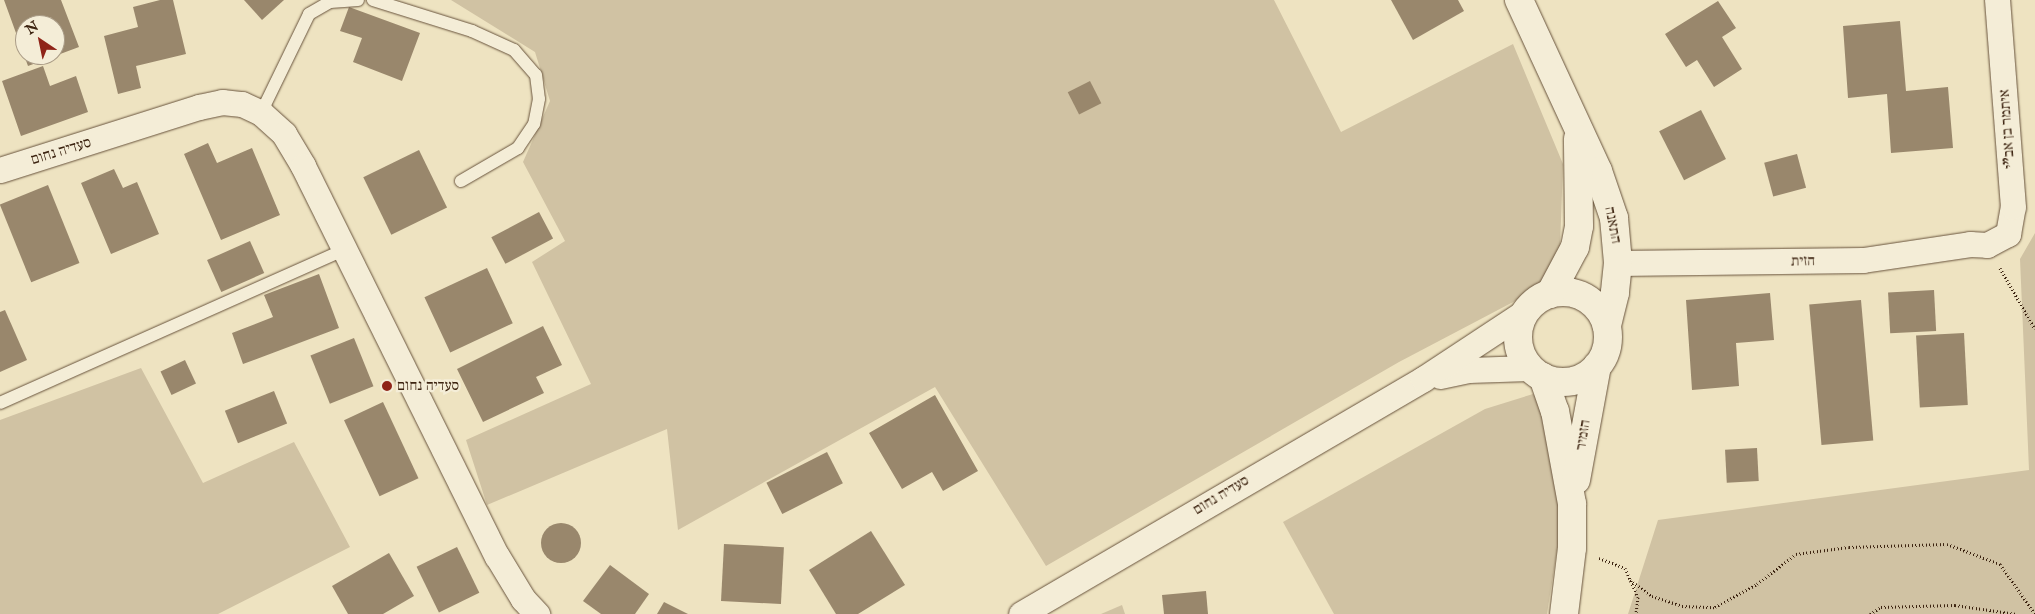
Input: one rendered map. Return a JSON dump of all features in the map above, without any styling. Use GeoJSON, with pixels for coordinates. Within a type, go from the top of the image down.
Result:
{"type":"FeatureCollection","features":[{"type":"Feature","properties":{"kind":"street","name":"התאנה"},"geometry":{"type":"LineString","coordinates":[[1519,0],[1598,171],[1614,218],[1618,264],[1615,293],[1607,326]]}},
{"type":"Feature","properties":{"kind":"street","name":"איתמר בן אב\"י"},"geometry":{"type":"LineString","coordinates":[[1987,245],[2008,234],[2013,207],[1998,0]]}},
{"type":"Feature","properties":{"kind":"street","name":"סעדיה נחום"},"geometry":{"type":"LineString","coordinates":[[0,170],[199,107],[222,102],[242,104],[261,112],[284,134],[497,556],[523,599],[537,614]]}},
{"type":"Feature","properties":{"kind":"street","name":"התאנה"},"geometry":{"type":"LineString","coordinates":[[1550,294],[1575,247],[1579,226],[1578,130]]}},
{"type":"Feature","properties":{"kind":"street","name":"הזית"},"geometry":{"type":"LineString","coordinates":[[1618,264],[1863,260],[1970,244],[1987,245]]}},
{"type":"Feature","properties":{"kind":"street"},"geometry":{"type":"LineString","coordinates":[[1550,294],[1578,295],[1600,312],[1607,326],[1606,347],[1597,366],[1573,381],[1557,382],[1537,373],[1522,355],[1518,341],[1519,325],[1526,312],[1536,300],[1550,294]]}},
{"type":"Feature","properties":{"kind":"street","name":"סעדיה נחום"},"geometry":{"type":"LineString","coordinates":[[1021,614],[1423,379],[1526,312]]}},
{"type":"Feature","properties":{"kind":"street","name":"הזמיר"},"geometry":{"type":"LineString","coordinates":[[1572,504],[1597,366]]}},
{"type":"Feature","properties":{"kind":"street","name":"סעדיה נחום"},"geometry":{"type":"LineString","coordinates":[[1423,379],[1468,370],[1537,373]]}},
{"type":"Feature","properties":{"kind":"street","name":"הזמיר"},"geometry":{"type":"LineString","coordinates":[[1537,373],[1557,421],[1572,504],[1572,548],[1564,614]]}},
{"type":"Feature","properties":{"kind":"lane"},"geometry":{"type":"LineString","coordinates":[[261,112],[309,14],[330,2],[358,0]]}},
{"type":"Feature","properties":{"kind":"lane"},"geometry":{"type":"LineString","coordinates":[[373,0],[472,31],[497,42],[514,50],[536,75],[539,99],[534,124],[518,148],[461,181]]}},
{"type":"Feature","properties":{"kind":"lane"},"geometry":{"type":"LineString","coordinates":[[0,403],[344,250]]}},
{"type":"Feature","properties":{"kind":"path"},"geometry":{"type":"LineString","coordinates":[[1987,245],[2035,329]]}},
{"type":"Feature","properties":{"kind":"path"},"geometry":{"type":"LineString","coordinates":[[1630,580],[1652,596],[1682,606],[1715,607],[1757,584],[1796,554],[1849,547],[1948,544],[2000,564],[2035,614]]}},
{"type":"Feature","properties":{"kind":"path"},"geometry":{"type":"LineString","coordinates":[[1572,548],[1625,568],[1638,597],[1636,614]]}},
{"type":"Feature","properties":{"kind":"path"},"geometry":{"type":"LineString","coordinates":[[1870,614],[1881,607],[1955,605],[2016,614]]}},
{"type":"Feature","properties":{"kind":"shaded area"},"geometry":{"type":"Polygon","coordinates":[[[451,0],[1274,0],[1341,132],[1513,44],[1563,164],[1560,247],[1540,288],[1399,362],[1046,566],[935,387],[678,530],[667,429],[487,505],[466,440],[591,384],[532,262],[565,241],[523,162],[550,101],[535,52],[451,0]]]}},
{"type":"Feature","properties":{"kind":"shaded area"},"geometry":{"type":"Polygon","coordinates":[[[2035,233],[2035,614],[1628,614],[1658,520],[2029,470],[2020,259],[2035,233]]]}},
{"type":"Feature","properties":{"kind":"shaded area"},"geometry":{"type":"Polygon","coordinates":[[[141,368],[203,483],[294,442],[350,547],[218,614],[0,614],[0,420],[141,368]]]}},
{"type":"Feature","properties":{"kind":"shaded area"},"geometry":{"type":"Polygon","coordinates":[[[1533,394],[1543,401],[1564,506],[1547,614],[1334,614],[1283,522],[1485,409],[1533,394]]]}},
{"type":"Feature","properties":{"kind":"shaded area"},"geometry":{"type":"Polygon","coordinates":[[[1122,605],[1125,614],[1101,614],[1122,605]]]}},
{"type":"Feature","properties":{"kind":"building"},"geometry":{"type":"Polygon","coordinates":[[[4,0],[61,0],[79,47],[65,52],[65,15],[15,15],[15,30],[4,0]]]}},
{"type":"Feature","properties":{"kind":"building"},"geometry":{"type":"Polygon","coordinates":[[[160,0],[173,0],[186,54],[136,66],[141,88],[118,94],[104,36],[138,27],[133,7],[160,0]]]}},
{"type":"Feature","properties":{"kind":"building"},"geometry":{"type":"Polygon","coordinates":[[[244,0],[284,0],[262,20],[244,0]]]}},
{"type":"Feature","properties":{"kind":"building"},"geometry":{"type":"Polygon","coordinates":[[[1391,0],[1458,0],[1464,11],[1413,40],[1391,0]]]}},
{"type":"Feature","properties":{"kind":"building"},"geometry":{"type":"Polygon","coordinates":[[[1718,1],[1736,28],[1722,37],[1742,69],[1714,87],[1697,60],[1686,67],[1665,34],[1718,1]]]}},
{"type":"Feature","properties":{"kind":"building"},"geometry":{"type":"Polygon","coordinates":[[[349,7],[420,33],[402,81],[353,62],[362,38],[340,31],[349,7]]]}},
{"type":"Feature","properties":{"kind":"building"},"geometry":{"type":"Polygon","coordinates":[[[1900,21],[1906,91],[1948,87],[1953,148],[1891,153],[1887,94],[1848,98],[1843,26],[1900,21]]]}},
{"type":"Feature","properties":{"kind":"building"},"geometry":{"type":"Polygon","coordinates":[[[43,66],[50,86],[76,76],[88,112],[21,136],[2,81],[43,66]]]}},
{"type":"Feature","properties":{"kind":"building"},"geometry":{"type":"Polygon","coordinates":[[[1090,81],[1101,103],[1079,115],[1068,92],[1090,81]]]}},
{"type":"Feature","properties":{"kind":"building"},"geometry":{"type":"Polygon","coordinates":[[[1701,110],[1726,159],[1684,180],[1659,131],[1701,110]]]}},
{"type":"Feature","properties":{"kind":"building"},"geometry":{"type":"Polygon","coordinates":[[[208,143],[217,163],[252,148],[280,215],[221,240],[184,154],[208,143]]]}},
{"type":"Feature","properties":{"kind":"building"},"geometry":{"type":"Polygon","coordinates":[[[419,150],[447,208],[391,235],[363,177],[419,150]]]}},
{"type":"Feature","properties":{"kind":"building"},"geometry":{"type":"Polygon","coordinates":[[[1797,154],[1806,188],[1773,197],[1764,163],[1797,154]]]}},
{"type":"Feature","properties":{"kind":"building"},"geometry":{"type":"Polygon","coordinates":[[[114,169],[123,188],[137,182],[159,234],[111,254],[81,183],[114,169]]]}},
{"type":"Feature","properties":{"kind":"building"},"geometry":{"type":"Polygon","coordinates":[[[48,185],[79,263],[31,282],[0,204],[48,185]]]}},
{"type":"Feature","properties":{"kind":"building"},"geometry":{"type":"Polygon","coordinates":[[[539,212],[553,238],[505,264],[491,237],[539,212]]]}},
{"type":"Feature","properties":{"kind":"building"},"geometry":{"type":"Polygon","coordinates":[[[250,241],[264,273],[221,292],[207,260],[250,241]]]}},
{"type":"Feature","properties":{"kind":"building"},"geometry":{"type":"Polygon","coordinates":[[[487,268],[513,323],[450,352],[424,297],[487,268]]]}},
{"type":"Feature","properties":{"kind":"building"},"geometry":{"type":"Polygon","coordinates":[[[319,274],[339,328],[243,364],[232,333],[273,317],[264,295],[319,274]]]}},
{"type":"Feature","properties":{"kind":"building"},"geometry":{"type":"Polygon","coordinates":[[[1934,290],[1936,331],[1890,333],[1888,292],[1934,290]]]}},
{"type":"Feature","properties":{"kind":"building"},"geometry":{"type":"Polygon","coordinates":[[[1770,293],[1774,340],[1736,343],[1739,386],[1692,390],[1686,300],[1770,293]]]}},
{"type":"Feature","properties":{"kind":"building"},"geometry":{"type":"Polygon","coordinates":[[[1861,300],[1873,440],[1821,445],[1809,305],[1861,300]]]}},
{"type":"Feature","properties":{"kind":"building"},"geometry":{"type":"Polygon","coordinates":[[[5,310],[27,360],[0,372],[0,312],[5,310]]]}},
{"type":"Feature","properties":{"kind":"building"},"geometry":{"type":"Polygon","coordinates":[[[543,326],[562,365],[536,377],[544,393],[483,422],[457,369],[543,326]]]}},
{"type":"Feature","properties":{"kind":"building"},"geometry":{"type":"Polygon","coordinates":[[[1964,333],[1968,405],[1920,407],[1916,336],[1964,333]]]}},
{"type":"Feature","properties":{"kind":"building"},"geometry":{"type":"Polygon","coordinates":[[[354,338],[373,386],[330,404],[310,356],[354,338]]]}},
{"type":"Feature","properties":{"kind":"building"},"geometry":{"type":"Polygon","coordinates":[[[185,360],[196,384],[172,395],[161,371],[185,360]]]}},
{"type":"Feature","properties":{"kind":"building"},"geometry":{"type":"Polygon","coordinates":[[[274,391],[287,423],[238,443],[225,411],[274,391]]]}},
{"type":"Feature","properties":{"kind":"building"},"geometry":{"type":"Polygon","coordinates":[[[935,395],[978,471],[943,491],[932,472],[902,489],[869,433],[935,395]]]}},
{"type":"Feature","properties":{"kind":"building"},"geometry":{"type":"Polygon","coordinates":[[[383,402],[418,478],[380,496],[344,420],[383,402]]]}},
{"type":"Feature","properties":{"kind":"building"},"geometry":{"type":"Polygon","coordinates":[[[1757,448],[1759,481],[1727,483],[1725,450],[1757,448]]]}},
{"type":"Feature","properties":{"kind":"building"},"geometry":{"type":"Polygon","coordinates":[[[827,452],[843,483],[782,514],[766,483],[827,452]]]}},
{"type":"Feature","properties":{"kind":"building"},"geometry":{"type":"Polygon","coordinates":[[[557,523],[565,523],[572,526],[578,532],[581,543],[578,554],[572,560],[565,563],[557,563],[550,560],[544,554],[541,547],[541,539],[544,532],[550,526],[557,523]]]}},
{"type":"Feature","properties":{"kind":"building"},"geometry":{"type":"Polygon","coordinates":[[[871,531],[905,585],[858,614],[836,614],[809,570],[871,531]]]}},
{"type":"Feature","properties":{"kind":"building"},"geometry":{"type":"Polygon","coordinates":[[[724,544],[784,547],[781,604],[721,601],[724,544]]]}},
{"type":"Feature","properties":{"kind":"building"},"geometry":{"type":"Polygon","coordinates":[[[457,547],[479,593],[439,613],[417,567],[457,547]]]}},
{"type":"Feature","properties":{"kind":"building"},"geometry":{"type":"Polygon","coordinates":[[[389,553],[414,596],[383,614],[348,614],[332,586],[389,553]]]}},
{"type":"Feature","properties":{"kind":"building"},"geometry":{"type":"Polygon","coordinates":[[[610,565],[649,594],[635,614],[601,614],[583,601],[610,565]]]}},
{"type":"Feature","properties":{"kind":"building"},"geometry":{"type":"Polygon","coordinates":[[[1206,591],[1208,614],[1164,614],[1162,595],[1206,591]]]}},
{"type":"Feature","properties":{"kind":"building"},"geometry":{"type":"Polygon","coordinates":[[[664,602],[688,614],[657,614],[664,602]]]}},
{"type":"Feature","properties":{"kind":"place","name":"סעדיה נחום"},"geometry":{"type":"Point","coordinates":[387,386]}}]}
